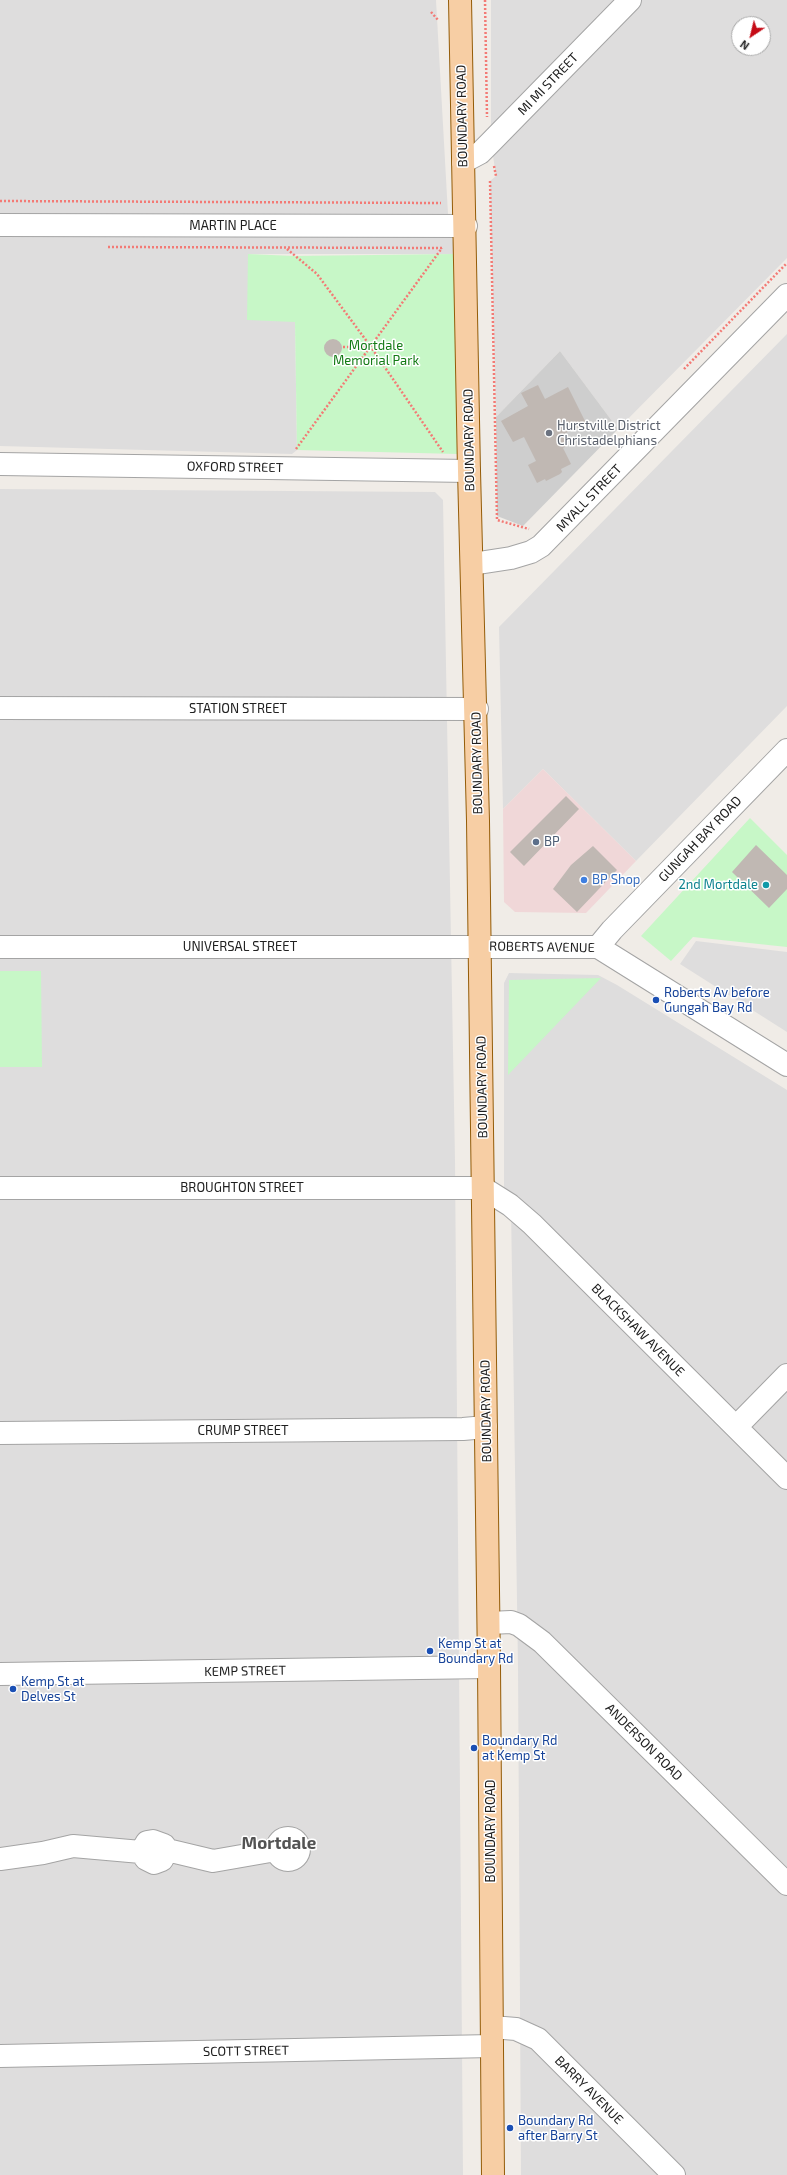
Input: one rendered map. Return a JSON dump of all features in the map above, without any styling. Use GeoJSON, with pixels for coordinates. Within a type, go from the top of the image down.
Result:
{"type":"FeatureCollection","features":[{"type":"Feature","properties":{"kind":"main road","name":"BOUNDARY ROAD"},"geometry":{"type":"LineString","coordinates":[[460,0],[463,162],[466,226],[469,471],[477,710],[490,1667],[493,2175]]}},
{"type":"Feature","properties":{"kind":"street","name":"MI MI STREET"},"geometry":{"type":"LineString","coordinates":[[463,162],[480,153],[630,0]]}},
{"type":"Feature","properties":{"kind":"street","name":"MARTIN PLACE"},"geometry":{"type":"LineString","coordinates":[[0,225],[466,226]]}},
{"type":"Feature","properties":{"kind":"street","name":"MYALL STREET"},"geometry":{"type":"LineString","coordinates":[[472,564],[511,558],[531,552],[541,546],[787,296]]}},
{"type":"Feature","properties":{"kind":"street","name":"OXFORD STREET"},"geometry":{"type":"LineString","coordinates":[[0,464],[469,471]]}},
{"type":"Feature","properties":{"kind":"street","name":"STATION STREET"},"geometry":{"type":"LineString","coordinates":[[0,708],[477,710]]}},
{"type":"Feature","properties":{"kind":"street","name":"GUNGAH BAY ROAD"},"geometry":{"type":"LineString","coordinates":[[598,946],[787,750]]}},
{"type":"Feature","properties":{"kind":"street","name":"ROBERTS AVENUE"},"geometry":{"type":"LineString","coordinates":[[480,947],[598,946],[787,1065]]}},
{"type":"Feature","properties":{"kind":"street","name":"UNIVERSAL STREET"},"geometry":{"type":"LineString","coordinates":[[0,947],[480,947]]}},
{"type":"Feature","properties":{"kind":"street","name":"BROUGHTON STREET"},"geometry":{"type":"LineString","coordinates":[[0,1188],[483,1188]]}},
{"type":"Feature","properties":{"kind":"street","name":"BLACKSHAW AVENUE"},"geometry":{"type":"LineString","coordinates":[[483,1188],[510,1205],[532,1224],[787,1478]]}},
{"type":"Feature","properties":{"kind":"street"},"geometry":{"type":"LineString","coordinates":[[736,1428],[787,1375]]}},
{"type":"Feature","properties":{"kind":"street","name":"CRUMP STREET"},"geometry":{"type":"LineString","coordinates":[[0,1433],[463,1429],[486,1427]]}},
{"type":"Feature","properties":{"kind":"street","name":"ANDERSON ROAD"},"geometry":{"type":"LineString","coordinates":[[489,1623],[511,1622],[523,1628],[542,1642],[787,1884]]}},
{"type":"Feature","properties":{"kind":"street","name":"KEMP STREET"},"geometry":{"type":"LineString","coordinates":[[0,1674],[490,1667]]}},
{"type":"Feature","properties":{"kind":"street"},"geometry":{"type":"LineString","coordinates":[[0,1859],[43,1853],[73,1846],[141,1852],[146,1859],[154,1863],[162,1860],[167,1850],[213,1861],[276,1850]]}},
{"type":"Feature","properties":{"kind":"street","name":"BARRY AVENUE"},"geometry":{"type":"LineString","coordinates":[[492,2037],[516,2029],[538,2039],[674,2175]]}},
{"type":"Feature","properties":{"kind":"street","name":"SCOTT STREET"},"geometry":{"type":"LineString","coordinates":[[0,2056],[492,2037]]}},
{"type":"Feature","properties":{"kind":"path","name":"BOUNDARY ROAD"},"geometry":{"type":"LineString","coordinates":[[485,0],[487,119],[496,176]]}},
{"type":"Feature","properties":{"kind":"path"},"geometry":{"type":"LineString","coordinates":[[431,12],[438,20]]}},
{"type":"Feature","properties":{"kind":"path","name":"BOUNDARY ROAD"},"geometry":{"type":"LineString","coordinates":[[490,181],[497,520],[529,530],[535,524]]}},
{"type":"Feature","properties":{"kind":"path"},"geometry":{"type":"LineString","coordinates":[[0,201],[441,203]]}},
{"type":"Feature","properties":{"kind":"path"},"geometry":{"type":"LineString","coordinates":[[104,247],[287,249],[442,248],[292,454]]}},
{"type":"Feature","properties":{"kind":"path"},"geometry":{"type":"LineString","coordinates":[[287,249],[317,274],[371,347],[447,457]]}},
{"type":"Feature","properties":{"kind":"path"},"geometry":{"type":"LineString","coordinates":[[683,370],[787,263]]}},
{"type":"Feature","properties":{"kind":"path"},"geometry":{"type":"LineString","coordinates":[[342,347],[371,347]]}},
{"type":"Feature","properties":{"kind":"shaded area"},"geometry":{"type":"Polygon","coordinates":[[[0,0],[436,0],[448,214],[455,254],[248,254],[295,321],[297,450],[292,454],[0,446],[0,0]]]}},
{"type":"Feature","properties":{"kind":"shaded area"},"geometry":{"type":"Polygon","coordinates":[[[491,0],[787,0],[787,258],[618,429],[560,351],[496,417],[490,181],[496,176],[491,142],[491,0]]]}},
{"type":"Feature","properties":{"kind":"shaded area"},"geometry":{"type":"Polygon","coordinates":[[[787,334],[787,706],[636,861],[543,769],[503,809],[499,627],[787,334]]]}},
{"type":"Feature","properties":{"kind":"shaded area"},"geometry":{"type":"Polygon","coordinates":[[[560,351],[618,429],[523,526],[497,516],[496,417],[560,351]]]}},
{"type":"Feature","properties":{"kind":"shaded area"},"geometry":{"type":"Polygon","coordinates":[[[0,489],[435,492],[443,500],[455,1160],[463,2175],[0,2175],[0,489]]]}},
{"type":"Feature","properties":{"kind":"shaded area"},"geometry":{"type":"Polygon","coordinates":[[[543,769],[636,861],[586,913],[515,912],[504,902],[503,809],[543,769]]]}},
{"type":"Feature","properties":{"kind":"shaded area"},"geometry":{"type":"Polygon","coordinates":[[[696,941],[787,952],[787,1032],[680,964],[696,941]]]}},
{"type":"Feature","properties":{"kind":"shaded area"},"geometry":{"type":"Polygon","coordinates":[[[509,973],[598,975],[617,985],[787,1090],[787,2175],[521,2175],[518,1666],[511,1208],[504,1201],[504,983],[509,973]]]}},
{"type":"Feature","properties":{"kind":"green space","name":"Mortdale Memorial Park"},"geometry":{"type":"Polygon","coordinates":[[[248,254],[294,256],[455,254],[458,454],[297,450],[295,322],[247,320],[248,254]]]}},
{"type":"Feature","properties":{"kind":"green space"},"geometry":{"type":"Polygon","coordinates":[[[750,818],[787,855],[787,947],[693,937],[671,961],[641,936],[750,818]]]}},
{"type":"Feature","properties":{"kind":"green space"},"geometry":{"type":"Polygon","coordinates":[[[0,971],[41,971],[42,1067],[0,1067],[0,971]]]}},
{"type":"Feature","properties":{"kind":"green space"},"geometry":{"type":"Polygon","coordinates":[[[601,978],[508,1075],[509,980],[601,978]]]}},
{"type":"Feature","properties":{"kind":"building"},"geometry":{"type":"Polygon","coordinates":[[[333,339],[339,342],[342,348],[339,354],[333,357],[327,354],[324,348],[327,342],[333,339]]]}},
{"type":"Feature","properties":{"kind":"building","name":"Hurstville District Christadelphians"},"geometry":{"type":"Polygon","coordinates":[[[538,385],[545,399],[568,387],[586,423],[564,434],[569,445],[563,448],[571,464],[561,469],[562,472],[560,474],[546,481],[545,479],[537,483],[528,465],[536,461],[524,437],[513,442],[501,421],[528,406],[521,393],[538,385]]]}},
{"type":"Feature","properties":{"kind":"building"},"geometry":{"type":"Polygon","coordinates":[[[566,796],[579,809],[524,866],[510,852],[566,796]]]}},
{"type":"Feature","properties":{"kind":"building","name":"2nd Mortdale"},"geometry":{"type":"Polygon","coordinates":[[[756,845],[787,875],[787,889],[769,908],[732,872],[756,845]]]}},
{"type":"Feature","properties":{"kind":"building","name":"BP Shop"},"geometry":{"type":"Polygon","coordinates":[[[593,846],[617,870],[577,912],[553,889],[571,865],[593,846]]]}},
{"type":"Feature","properties":{"kind":"place","name":"Hurstville District Christadelphians"},"geometry":{"type":"Point","coordinates":[549,433]}},
{"type":"Feature","properties":{"kind":"place","name":"BP"},"geometry":{"type":"Point","coordinates":[536,842]}},
{"type":"Feature","properties":{"kind":"place","name":"BP Shop"},"geometry":{"type":"Point","coordinates":[584,880]}},
{"type":"Feature","properties":{"kind":"place","name":"2nd Mortdale"},"geometry":{"type":"Point","coordinates":[766,885]}},
{"type":"Feature","properties":{"kind":"place","name":"Roberts Av before Gungah Bay Rd"},"geometry":{"type":"Point","coordinates":[656,1000]}},
{"type":"Feature","properties":{"kind":"place","name":"Kemp St at Boundary Rd"},"geometry":{"type":"Point","coordinates":[430,1651]}},
{"type":"Feature","properties":{"kind":"place","name":"Kemp St at Delves St"},"geometry":{"type":"Point","coordinates":[13,1689]}},
{"type":"Feature","properties":{"kind":"place","name":"Boundary Rd at Kemp St"},"geometry":{"type":"Point","coordinates":[474,1748]}},
{"type":"Feature","properties":{"kind":"place","name":"Boundary Rd after Barry St"},"geometry":{"type":"Point","coordinates":[510,2128]}},
{"type":"Feature","properties":{"kind":"district","name":"Mortdale"},"geometry":{"type":"Point","coordinates":[279,1843]}}]}
